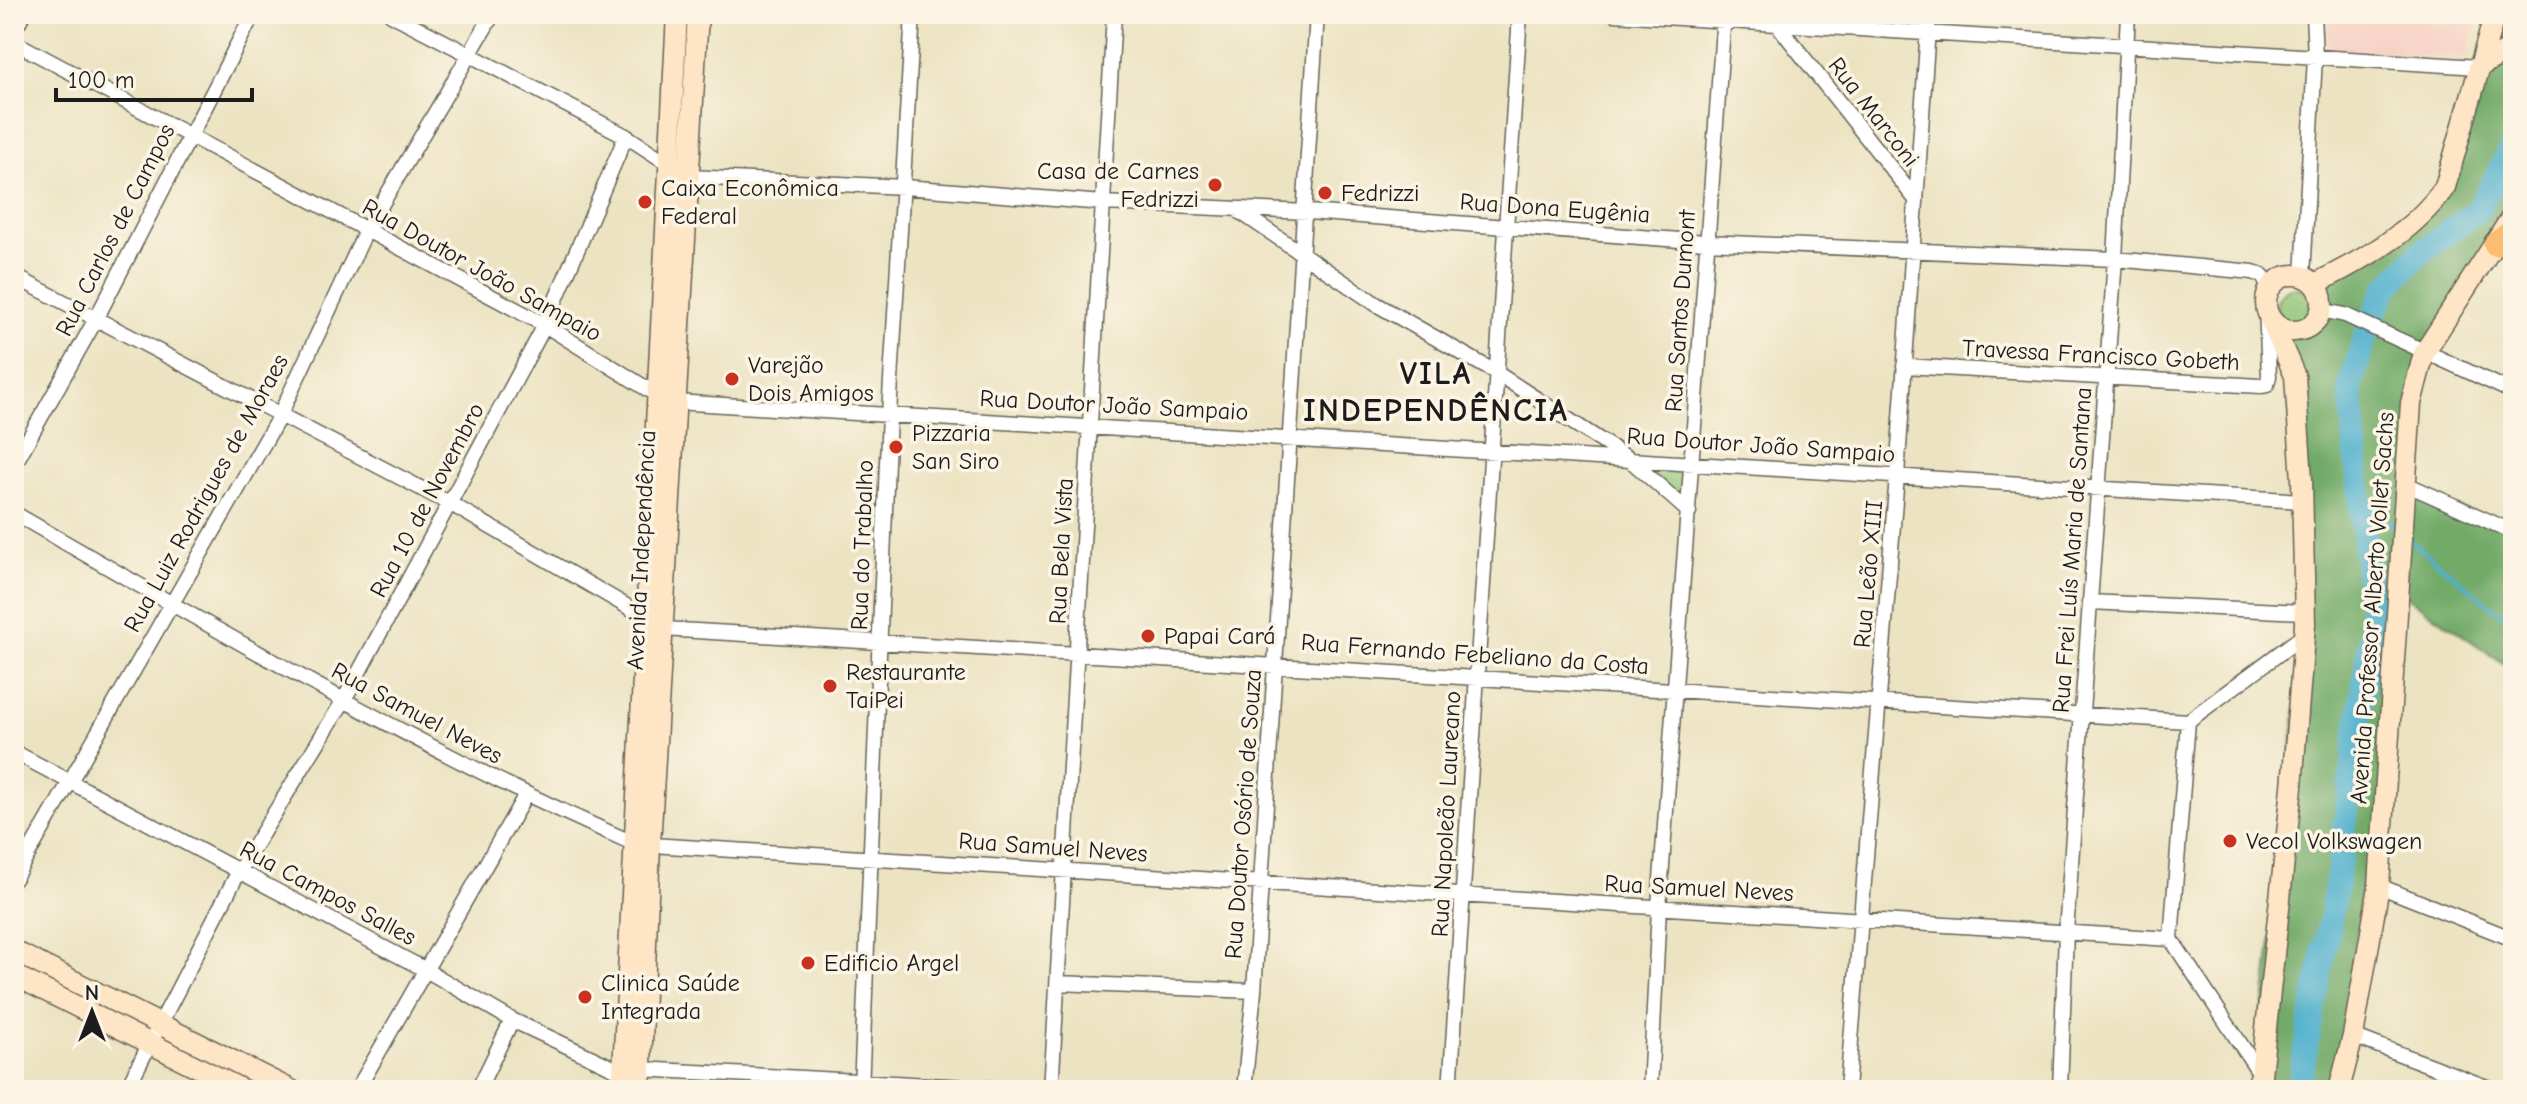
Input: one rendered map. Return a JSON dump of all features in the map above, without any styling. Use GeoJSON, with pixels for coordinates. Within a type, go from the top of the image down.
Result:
{"type":"FeatureCollection","features":[{"type":"Feature","properties":{"kind":"main road","name":"Avenida Independência"},"geometry":{"type":"LineString","coordinates":[[628,1077],[667,399],[669,167],[677,14]]}},
{"type":"Feature","properties":{"kind":"main road","name":"Avenida Independência"},"geometry":{"type":"LineString","coordinates":[[667,399],[689,177],[698,14]]}},
{"type":"Feature","properties":{"kind":"main road"},"geometry":{"type":"LineString","coordinates":[[2258,1082],[2292,787],[2304,635],[2303,501],[2295,376],[2268,305],[2280,278],[2309,280],[2391,241],[2430,209],[2445,187],[2495,14]]}},
{"type":"Feature","properties":{"kind":"main road"},"geometry":{"type":"LineString","coordinates":[[2479,67],[2511,47]]}},
{"type":"Feature","properties":{"kind":"main road","name":"Avenida Professor Alberto Vollet Sachs"},"geometry":{"type":"LineString","coordinates":[[2339,1090],[2353,1036],[2379,886],[2411,403],[2424,353],[2507,242],[2513,215]]}},
{"type":"Feature","properties":{"kind":"main road"},"geometry":{"type":"LineString","coordinates":[[2268,305],[2285,329],[2303,329],[2311,325],[2321,310],[2322,301],[2309,280]]}},
{"type":"Feature","properties":{"kind":"main road","name":"Avenida Independência"},"geometry":{"type":"LineString","coordinates":[[640,1090],[628,1077],[625,1013],[642,845]]}},
{"type":"Feature","properties":{"kind":"main road"},"geometry":{"type":"LineString","coordinates":[[14,951],[161,1022],[291,1090]]}},
{"type":"Feature","properties":{"kind":"main road"},"geometry":{"type":"LineString","coordinates":[[14,975],[243,1090]]}},
{"type":"Feature","properties":{"kind":"street"},"geometry":{"type":"LineString","coordinates":[[14,31],[23,14]]}},
{"type":"Feature","properties":{"kind":"street","name":"Rua Carlos de Campos"},"geometry":{"type":"LineString","coordinates":[[14,465],[96,319],[253,14]]}},
{"type":"Feature","properties":{"kind":"street","name":"Rua Dona Eugênia"},"geometry":{"type":"LineString","coordinates":[[391,14],[470,58],[626,136],[669,167],[689,177],[905,187],[1103,203],[1304,212],[1706,242],[2115,259],[2253,272],[2263,276],[2268,305]]}},
{"type":"Feature","properties":{"kind":"street","name":"Rua Luiz Rodrigues de Moraes"},"geometry":{"type":"LineString","coordinates":[[14,879],[68,780],[279,417],[366,231],[493,14]]}},
{"type":"Feature","properties":{"kind":"street","name":"Rua do Trabalho"},"geometry":{"type":"LineString","coordinates":[[861,1084],[873,857],[889,414],[913,14]]}},
{"type":"Feature","properties":{"kind":"street","name":"Rua Bela Vista"},"geometry":{"type":"LineString","coordinates":[[1051,1090],[1114,14]]}},
{"type":"Feature","properties":{"kind":"street","name":"Rua Doutor Osório de Souza"},"geometry":{"type":"LineString","coordinates":[[1244,1090],[1254,991],[1317,14]]}},
{"type":"Feature","properties":{"kind":"street","name":"Rua Napoleão Laureano"},"geometry":{"type":"LineString","coordinates":[[1450,1090],[1489,450],[1509,226],[1520,14]]}},
{"type":"Feature","properties":{"kind":"street"},"geometry":{"type":"LineString","coordinates":[[1615,14],[1773,19],[1927,33],[2479,67]]}},
{"type":"Feature","properties":{"kind":"street","name":"Rua Leão XIII"},"geometry":{"type":"LineString","coordinates":[[1847,1090],[1897,476],[1929,14]]}},
{"type":"Feature","properties":{"kind":"street","name":"Rua Frei Luís Maria de Santana"},"geometry":{"type":"LineString","coordinates":[[2060,1090],[2066,932],[2115,259],[2128,14]]}},
{"type":"Feature","properties":{"kind":"street"},"geometry":{"type":"LineString","coordinates":[[2309,280],[2315,57],[2313,14]]}},
{"type":"Feature","properties":{"kind":"street","name":"Rua Santos Dumont"},"geometry":{"type":"LineString","coordinates":[[1650,1090],[1659,907],[1724,17]]}},
{"type":"Feature","properties":{"kind":"street","name":"Rua Marconi"},"geometry":{"type":"LineString","coordinates":[[1773,19],[1916,200]]}},
{"type":"Feature","properties":{"kind":"street","name":"Rua Doutor João Sampaio"},"geometry":{"type":"LineString","coordinates":[[14,42],[545,325],[667,399],[2303,501]]}},
{"type":"Feature","properties":{"kind":"street","name":"Rua 10 de Novembro"},"geometry":{"type":"LineString","coordinates":[[126,1090],[239,871],[344,700],[545,325],[626,136]]}},
{"type":"Feature","properties":{"kind":"street"},"geometry":{"type":"LineString","coordinates":[[1236,209],[1376,304],[1495,372],[1629,459],[1689,512]]}},
{"type":"Feature","properties":{"kind":"street","name":"Rua Fernando Febeliano da Costa"},"geometry":{"type":"LineString","coordinates":[[14,276],[279,417],[451,504],[655,623],[1077,653],[2188,721]]}},
{"type":"Feature","properties":{"kind":"street","name":"Travessa Francisco Gobeth"},"geometry":{"type":"LineString","coordinates":[[1904,366],[2267,385],[2268,305]]}},
{"type":"Feature","properties":{"kind":"street"},"geometry":{"type":"LineString","coordinates":[[2321,310],[2345,315],[2513,392]]}},
{"type":"Feature","properties":{"kind":"street"},"geometry":{"type":"LineString","coordinates":[[2406,484],[2513,532]]}},
{"type":"Feature","properties":{"kind":"street","name":"Rua Samuel Neves"},"geometry":{"type":"LineString","coordinates":[[14,513],[344,700],[525,796],[642,845],[873,857],[1464,898],[2171,939]]}},
{"type":"Feature","properties":{"kind":"street"},"geometry":{"type":"LineString","coordinates":[[2089,602],[2304,612]]}},
{"type":"Feature","properties":{"kind":"street"},"geometry":{"type":"LineString","coordinates":[[2258,1082],[2171,939],[2188,721],[2304,635]]}},
{"type":"Feature","properties":{"kind":"street","name":"Rua Campos Salles"},"geometry":{"type":"LineString","coordinates":[[14,752],[424,969],[512,1020],[628,1077],[1020,1090]]}},
{"type":"Feature","properties":{"kind":"street"},"geometry":{"type":"LineString","coordinates":[[357,1090],[525,796]]}},
{"type":"Feature","properties":{"kind":"street"},"geometry":{"type":"LineString","coordinates":[[2379,886],[2513,939]]}},
{"type":"Feature","properties":{"kind":"street"},"geometry":{"type":"LineString","coordinates":[[1058,983],[1254,991]]}},
{"type":"Feature","properties":{"kind":"street"},"geometry":{"type":"LineString","coordinates":[[478,1090],[512,1020]]}},
{"type":"Feature","properties":{"kind":"street"},"geometry":{"type":"LineString","coordinates":[[2353,1036],[2494,1090]]}},
{"type":"Feature","properties":{"kind":"shaded area"},"geometry":{"type":"Polygon","coordinates":[[[2326,14],[2479,14],[2466,57],[2327,51],[2326,14]]]}},
{"type":"Feature","properties":{"kind":"green space"},"geometry":{"type":"Polygon","coordinates":[[[2494,14],[2513,14],[2513,215],[2424,353],[2406,484],[2513,532],[2513,670],[2399,591],[2379,886],[2339,1090],[2255,1090],[2304,635],[2285,329],[2311,325],[2321,310],[2315,284],[2430,208],[2494,14]]]}},
{"type":"Feature","properties":{"kind":"green space"},"geometry":{"type":"Polygon","coordinates":[[[2294,288],[2306,293],[2311,305],[2306,317],[2294,322],[2282,317],[2277,305],[2282,293],[2294,288]]]}},
{"type":"Feature","properties":{"kind":"green space"},"geometry":{"type":"Polygon","coordinates":[[[1642,466],[1686,468],[1682,501],[1642,466]]]}},
{"type":"Feature","properties":{"kind":"waterway"},"geometry":{"type":"LineString","coordinates":[[2298,1090],[2337,882],[2372,624],[2350,387],[2369,325],[2386,289],[2418,255],[2478,210],[2513,145]]}},
{"type":"Feature","properties":{"kind":"waterway"},"geometry":{"type":"LineString","coordinates":[[2361,499],[2397,529]]}},
{"type":"Feature","properties":{"kind":"waterway"},"geometry":{"type":"LineString","coordinates":[[2409,539],[2513,624]]}},
{"type":"Feature","properties":{"kind":"place","name":"Casa de Carnes Fedrizzi"},"geometry":{"type":"Point","coordinates":[1215,185]}},
{"type":"Feature","properties":{"kind":"place","name":"Fedrizzi"},"geometry":{"type":"Point","coordinates":[1325,193]}},
{"type":"Feature","properties":{"kind":"place","name":"Caixa Econômica Federal"},"geometry":{"type":"Point","coordinates":[645,202]}},
{"type":"Feature","properties":{"kind":"place","name":"Varejão Dois Amigos"},"geometry":{"type":"Point","coordinates":[732,379]}},
{"type":"Feature","properties":{"kind":"place","name":"Pizzaria San Siro"},"geometry":{"type":"Point","coordinates":[896,447]}},
{"type":"Feature","properties":{"kind":"place","name":"Papai Cará"},"geometry":{"type":"Point","coordinates":[1148,636]}},
{"type":"Feature","properties":{"kind":"place","name":"Restaurante TaiPei"},"geometry":{"type":"Point","coordinates":[830,686]}},
{"type":"Feature","properties":{"kind":"place","name":"Vecol Volkswagen"},"geometry":{"type":"Point","coordinates":[2230,841]}},
{"type":"Feature","properties":{"kind":"place","name":"Edificio Argel"},"geometry":{"type":"Point","coordinates":[808,963]}},
{"type":"Feature","properties":{"kind":"place","name":"Clinica Saúde Integrada"},"geometry":{"type":"Point","coordinates":[585,997]}},
{"type":"Feature","properties":{"kind":"district","name":"VILA INDEPENDÊNCIA"},"geometry":{"type":"Point","coordinates":[1436,392]}}]}
